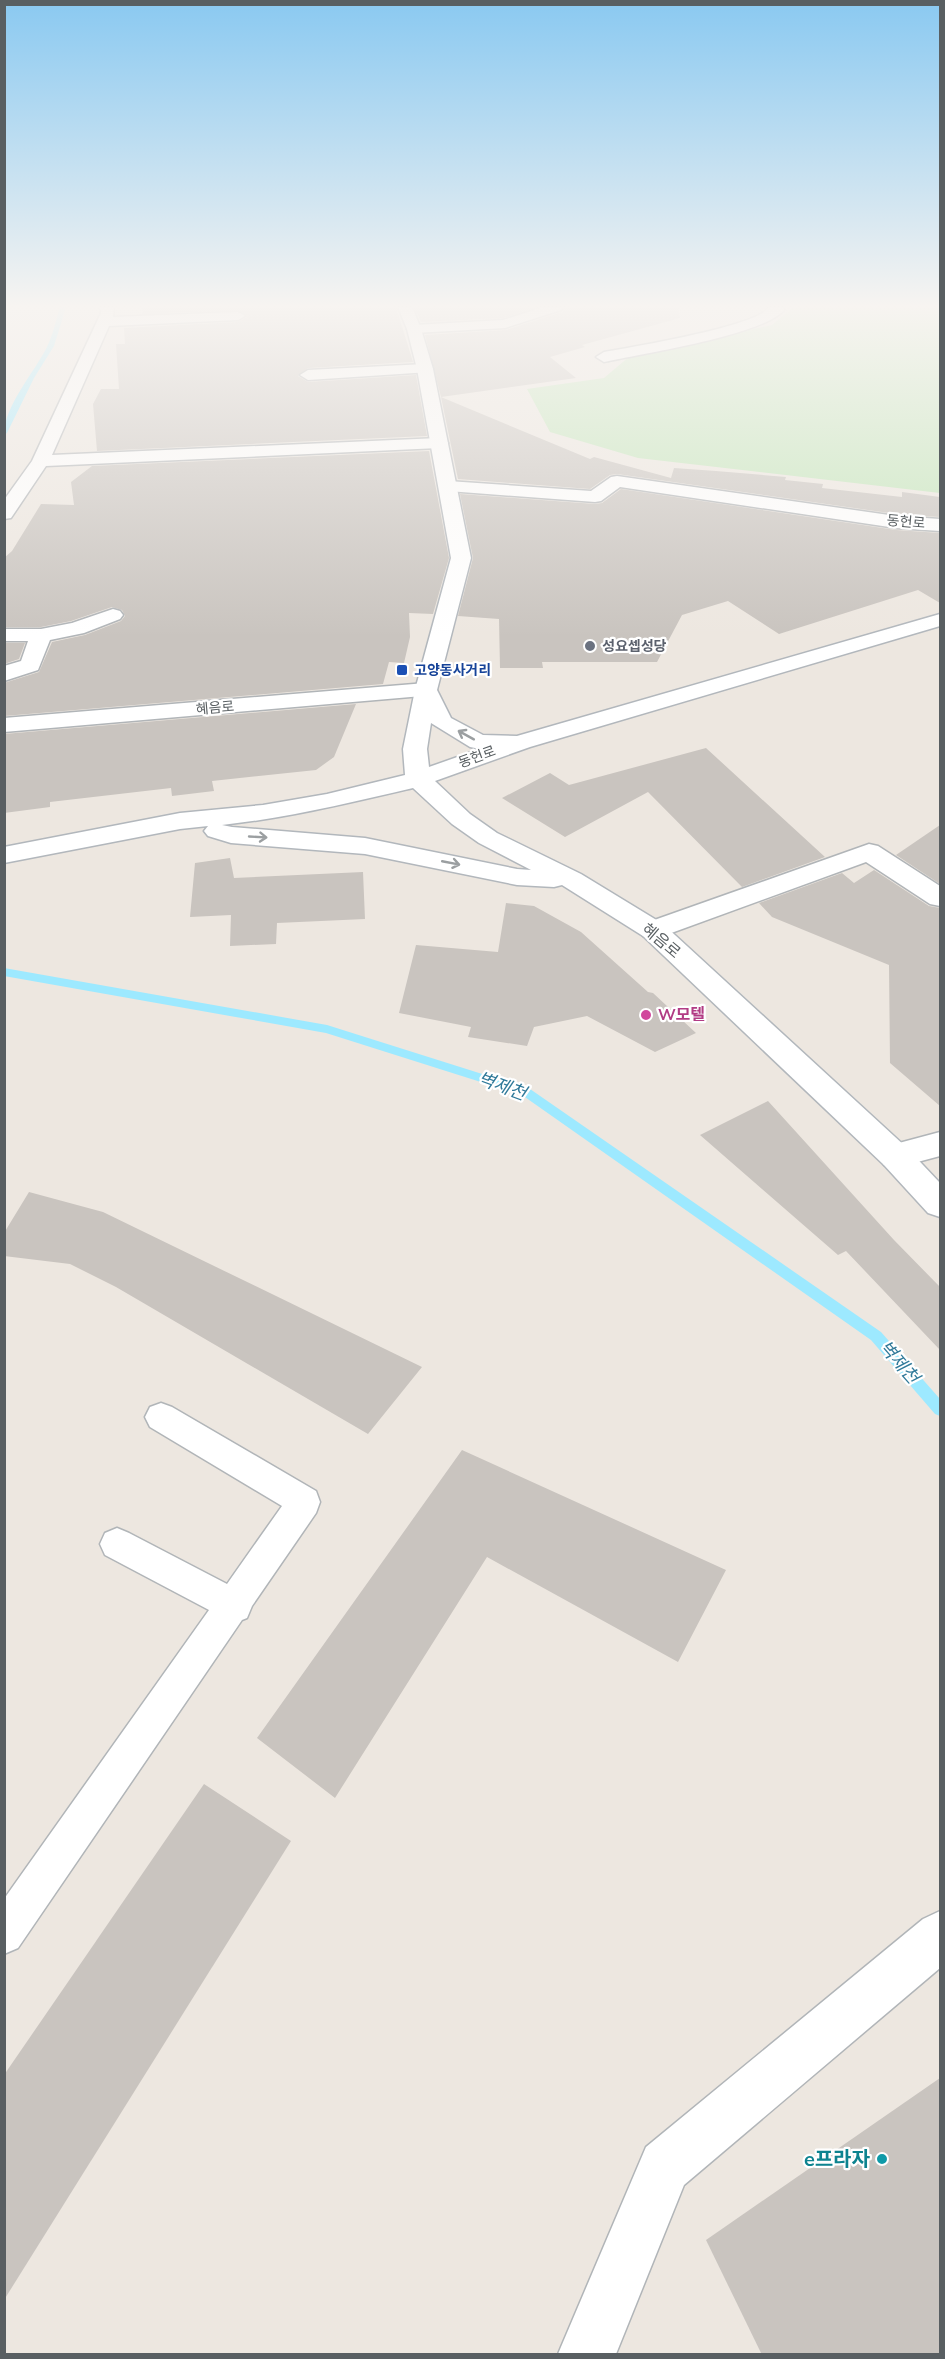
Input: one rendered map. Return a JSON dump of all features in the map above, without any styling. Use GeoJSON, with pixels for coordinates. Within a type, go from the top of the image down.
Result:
{"type":"FeatureCollection","features":[{"type":"Feature","properties":{"kind":"street"},"geometry":{"type":"LineString","coordinates":[[4,514],[41,461],[60,417]]}},
{"type":"Feature","properties":{"kind":"street"},"geometry":{"type":"LineString","coordinates":[[418,779],[415,749],[426,690],[461,558],[434,417]]}},
{"type":"Feature","properties":{"kind":"street"},"geometry":{"type":"LineString","coordinates":[[41,461],[439,442]]}},
{"type":"Feature","properties":{"kind":"street","name":"동헌로"},"geometry":{"type":"LineString","coordinates":[[448,486],[595,497],[617,481],[896,522],[940,525]]}},
{"type":"Feature","properties":{"kind":"street"},"geometry":{"type":"LineString","coordinates":[[4,635],[41,635],[77,629],[113,615]]}},
{"type":"Feature","properties":{"kind":"street","name":"동헌로"},"geometry":{"type":"LineString","coordinates":[[4,855],[180,821],[263,813],[327,801],[418,779],[522,742],[940,620]]}},
{"type":"Feature","properties":{"kind":"street"},"geometry":{"type":"LineString","coordinates":[[4,674],[30,665],[41,635]]}},
{"type":"Feature","properties":{"kind":"street"},"geometry":{"type":"LineString","coordinates":[[426,690],[442,722],[478,742],[522,742]]}},
{"type":"Feature","properties":{"kind":"street","name":"혜음로"},"geometry":{"type":"LineString","coordinates":[[4,725],[426,690]]}},
{"type":"Feature","properties":{"kind":"street","name":"혜음로"},"geometry":{"type":"LineString","coordinates":[[418,779],[461,819],[488,838],[572,880],[653,930],[895,1156],[940,1204]]}},
{"type":"Feature","properties":{"kind":"street"},"geometry":{"type":"LineString","coordinates":[[180,821],[231,835],[365,846],[517,877],[572,880]]}},
{"type":"Feature","properties":{"kind":"street"},"geometry":{"type":"LineString","coordinates":[[653,930],[869,852],[940,898]]}},
{"type":"Feature","properties":{"kind":"street"},"geometry":{"type":"LineString","coordinates":[[895,1156],[940,1144]]}},
{"type":"Feature","properties":{"kind":"street"},"geometry":{"type":"LineString","coordinates":[[587,2355],[665,2166],[940,1936]]}},
{"type":"Feature","properties":{"kind":"lane"},"geometry":{"type":"LineString","coordinates":[[4,1934],[235,1605],[304,1502],[162,1417]]}},
{"type":"Feature","properties":{"kind":"lane"},"geometry":{"type":"LineString","coordinates":[[117,1544],[235,1605]]}},
{"type":"Feature","properties":{"kind":"green space"},"geometry":{"type":"Polygon","coordinates":[[[542,417],[940,417],[940,493],[638,458],[550,432],[542,417]]]}},
{"type":"Feature","properties":{"kind":"building"},"geometry":{"type":"Polygon","coordinates":[[[94,417],[424,417],[427,436],[97,451],[94,417]]]}},
{"type":"Feature","properties":{"kind":"building"},"geometry":{"type":"Polygon","coordinates":[[[445,417],[489,417],[590,459],[594,457],[671,478],[674,468],[786,477],[785,480],[823,484],[822,488],[902,497],[902,492],[940,497],[940,517],[896,514],[617,474],[610,475],[590,489],[458,479],[445,417]]]}},
{"type":"Feature","properties":{"kind":"building"},"geometry":{"type":"Polygon","coordinates":[[[429,451],[449,558],[433,614],[409,613],[410,637],[404,663],[389,662],[383,684],[4,716],[4,683],[39,672],[52,642],[85,635],[121,621],[125,616],[122,610],[112,607],[71,621],[41,627],[4,627],[4,558],[12,551],[41,504],[74,505],[71,482],[92,466],[429,451]]]}},
{"type":"Feature","properties":{"kind":"building"},"geometry":{"type":"Polygon","coordinates":[[[621,489],[896,530],[940,533],[940,603],[918,590],[779,634],[728,601],[682,615],[657,662],[542,662],[543,668],[500,668],[499,619],[458,616],[473,558],[460,494],[595,504],[602,503],[621,489]]]}},
{"type":"Feature","properties":{"kind":"building"},"geometry":{"type":"Polygon","coordinates":[[[4,643],[25,643],[19,659],[4,664],[4,643]]]}},
{"type":"Feature","properties":{"kind":"building"},"geometry":{"type":"Polygon","coordinates":[[[356,704],[334,757],[316,770],[212,781],[214,791],[172,796],[171,788],[50,802],[50,807],[4,813],[4,734],[356,704]]]}},
{"type":"Feature","properties":{"kind":"building"},"geometry":{"type":"Polygon","coordinates":[[[706,748],[825,857],[742,887],[648,792],[565,837],[502,798],[550,773],[569,785],[706,748]]]}},
{"type":"Feature","properties":{"kind":"building"},"geometry":{"type":"Polygon","coordinates":[[[940,825],[940,884],[896,855],[940,825]]]}},
{"type":"Feature","properties":{"kind":"building"},"geometry":{"type":"Polygon","coordinates":[[[230,858],[234,878],[363,872],[365,919],[277,923],[276,944],[230,946],[231,915],[190,917],[195,863],[230,858]]]}},
{"type":"Feature","properties":{"kind":"building"},"geometry":{"type":"Polygon","coordinates":[[[874,870],[929,906],[940,908],[940,1106],[890,1063],[889,965],[772,917],[759,903],[842,873],[854,883],[874,870]]]}},
{"type":"Feature","properties":{"kind":"building"},"geometry":{"type":"Polygon","coordinates":[[[506,903],[534,906],[581,932],[696,1033],[655,1052],[587,1016],[534,1027],[527,1046],[468,1037],[471,1027],[399,1013],[416,945],[498,952],[506,903]]]}},
{"type":"Feature","properties":{"kind":"building"},"geometry":{"type":"Polygon","coordinates":[[[768,1101],[894,1240],[940,1287],[940,1350],[846,1251],[838,1255],[700,1135],[768,1101]]]}},
{"type":"Feature","properties":{"kind":"building"},"geometry":{"type":"Polygon","coordinates":[[[29,1192],[103,1212],[422,1367],[368,1434],[116,1287],[70,1264],[4,1256],[4,1233],[29,1192]]]}},
{"type":"Feature","properties":{"kind":"building"},"geometry":{"type":"Polygon","coordinates":[[[462,1450],[726,1570],[678,1662],[487,1557],[335,1798],[257,1738],[462,1450]]]}},
{"type":"Feature","properties":{"kind":"building"},"geometry":{"type":"Polygon","coordinates":[[[204,1784],[291,1841],[4,2300],[4,2075],[204,1784]]]}},
{"type":"Feature","properties":{"kind":"building","name":"e프라자"},"geometry":{"type":"Polygon","coordinates":[[[940,2078],[940,2355],[762,2355],[706,2240],[940,2078]]]}},
{"type":"Feature","properties":{"kind":"waterway","name":"벽제천"},"geometry":{"type":"LineString","coordinates":[[4,433],[12,417]]}},
{"type":"Feature","properties":{"kind":"waterway","name":"벽제천"},"geometry":{"type":"LineString","coordinates":[[4,972],[327,1029],[526,1092],[876,1336],[940,1409]]}},
{"type":"Feature","properties":{"kind":"place","name":"성요셉성당"},"geometry":{"type":"Point","coordinates":[590,646]}},
{"type":"Feature","properties":{"kind":"place","name":"고양동사거리"},"geometry":{"type":"Point","coordinates":[402,670]}},
{"type":"Feature","properties":{"kind":"place","name":"W모텔"},"geometry":{"type":"Point","coordinates":[646,1015]}},
{"type":"Feature","properties":{"kind":"place","name":"e프라자"},"geometry":{"type":"Point","coordinates":[882,2159]}}]}
